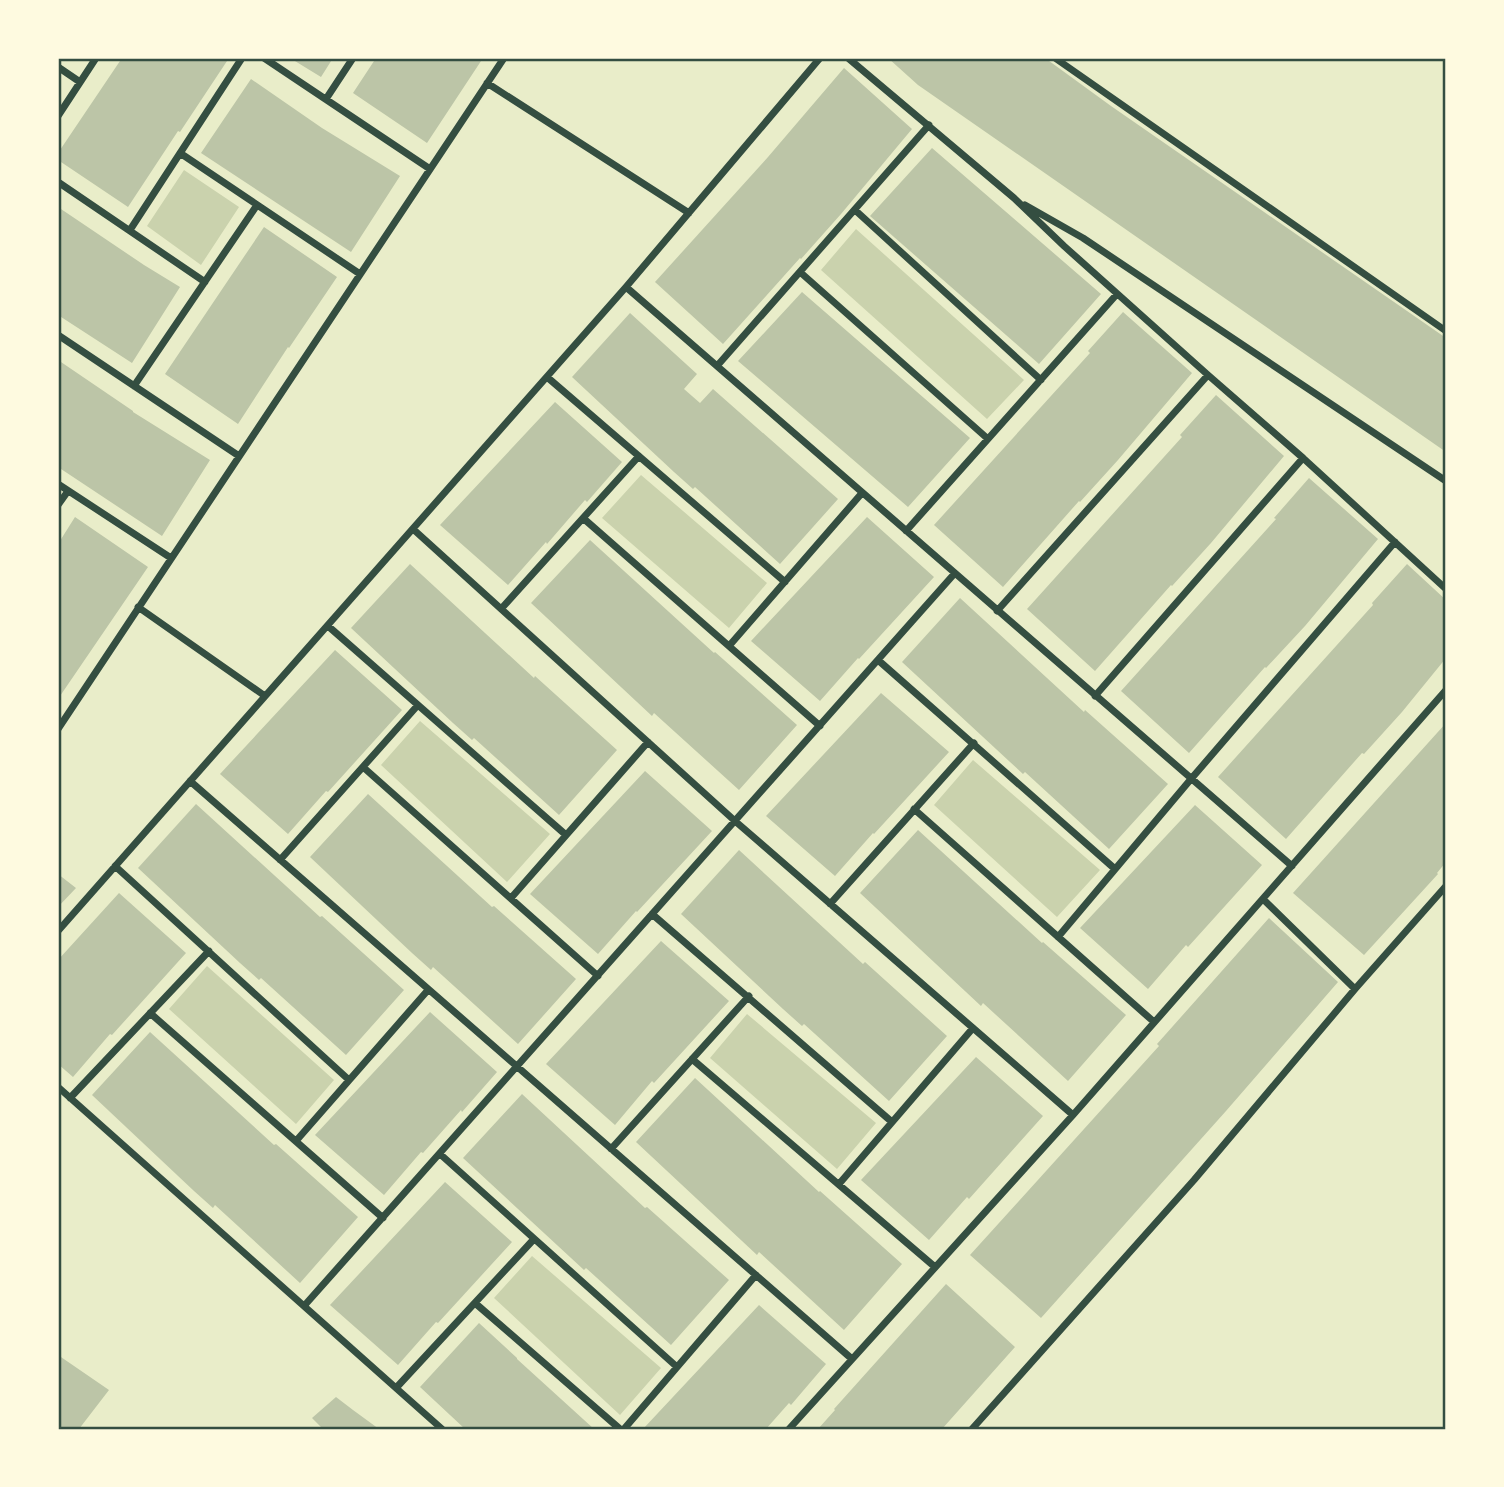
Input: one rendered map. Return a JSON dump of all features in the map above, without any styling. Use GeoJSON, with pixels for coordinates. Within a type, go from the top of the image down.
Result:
{"type":"FeatureCollection","features":[{"type":"Feature","properties":{"kind":"street"},"geometry":{"type":"LineString","coordinates":[[58,116],[96,58]]}},
{"type":"Feature","properties":{"kind":"street"},"geometry":{"type":"LineString","coordinates":[[130,230],[242,58]]}},
{"type":"Feature","properties":{"kind":"street"},"geometry":{"type":"LineString","coordinates":[[264,58],[430,169]]}},
{"type":"Feature","properties":{"kind":"street"},"geometry":{"type":"LineString","coordinates":[[327,99],[353,58]]}},
{"type":"Feature","properties":{"kind":"street"},"geometry":{"type":"LineString","coordinates":[[58,729],[504,58]]}},
{"type":"Feature","properties":{"kind":"street"},"geometry":{"type":"LineString","coordinates":[[58,931],[626,287],[820,58]]}},
{"type":"Feature","properties":{"kind":"street"},"geometry":{"type":"LineString","coordinates":[[848,58],[1014,198],[1063,246],[1303,458],[1446,589]]}},
{"type":"Feature","properties":{"kind":"street"},"geometry":{"type":"LineString","coordinates":[[1055,58],[1446,331]]}},
{"type":"Feature","properties":{"kind":"street"},"geometry":{"type":"LineString","coordinates":[[58,67],[80,82]]}},
{"type":"Feature","properties":{"kind":"street"},"geometry":{"type":"LineString","coordinates":[[487,83],[689,213]]}},
{"type":"Feature","properties":{"kind":"street"},"geometry":{"type":"LineString","coordinates":[[717,366],[929,125]]}},
{"type":"Feature","properties":{"kind":"street"},"geometry":{"type":"LineString","coordinates":[[180,153],[360,274]]}},
{"type":"Feature","properties":{"kind":"street"},"geometry":{"type":"LineString","coordinates":[[58,182],[205,282]]}},
{"type":"Feature","properties":{"kind":"street"},"geometry":{"type":"LineString","coordinates":[[1014,198],[1083,238],[1446,481]]}},
{"type":"Feature","properties":{"kind":"street"},"geometry":{"type":"LineString","coordinates":[[134,386],[257,205]]}},
{"type":"Feature","properties":{"kind":"street"},"geometry":{"type":"LineString","coordinates":[[855,210],[1041,380]]}},
{"type":"Feature","properties":{"kind":"street"},"geometry":{"type":"LineString","coordinates":[[800,272],[988,439]]}},
{"type":"Feature","properties":{"kind":"street"},"geometry":{"type":"LineString","coordinates":[[626,287],[1292,866]]}},
{"type":"Feature","properties":{"kind":"street"},"geometry":{"type":"LineString","coordinates":[[906,531],[1117,294]]}},
{"type":"Feature","properties":{"kind":"street"},"geometry":{"type":"LineString","coordinates":[[58,335],[239,456]]}},
{"type":"Feature","properties":{"kind":"street"},"geometry":{"type":"LineString","coordinates":[[997,611],[1208,375]]}},
{"type":"Feature","properties":{"kind":"street"},"geometry":{"type":"LineString","coordinates":[[547,377],[785,582]]}},
{"type":"Feature","properties":{"kind":"street"},"geometry":{"type":"LineString","coordinates":[[500,609],[639,456]]}},
{"type":"Feature","properties":{"kind":"street"},"geometry":{"type":"LineString","coordinates":[[1095,696],[1303,458]]}},
{"type":"Feature","properties":{"kind":"street"},"geometry":{"type":"LineString","coordinates":[[58,484],[171,558]]}},
{"type":"Feature","properties":{"kind":"street"},"geometry":{"type":"LineString","coordinates":[[58,505],[68,491]]}},
{"type":"Feature","properties":{"kind":"street"},"geometry":{"type":"LineString","coordinates":[[729,646],[862,493]]}},
{"type":"Feature","properties":{"kind":"street"},"geometry":{"type":"LineString","coordinates":[[583,518],[820,726]]}},
{"type":"Feature","properties":{"kind":"street"},"geometry":{"type":"LineString","coordinates":[[413,529],[735,821],[1073,1115]]}},
{"type":"Feature","properties":{"kind":"street"},"geometry":{"type":"LineString","coordinates":[[1058,937],[1395,542]]}},
{"type":"Feature","properties":{"kind":"street"},"geometry":{"type":"LineString","coordinates":[[304,1306],[955,573]]}},
{"type":"Feature","properties":{"kind":"street"},"geometry":{"type":"LineString","coordinates":[[138,607],[265,696]]}},
{"type":"Feature","properties":{"kind":"street"},"geometry":{"type":"LineString","coordinates":[[327,626],[566,835]]}},
{"type":"Feature","properties":{"kind":"street"},"geometry":{"type":"LineString","coordinates":[[878,660],[1115,869]]}},
{"type":"Feature","properties":{"kind":"street"},"geometry":{"type":"LineString","coordinates":[[789,1429],[1073,1115],[1446,690]]}},
{"type":"Feature","properties":{"kind":"street"},"geometry":{"type":"LineString","coordinates":[[281,860],[418,705]]}},
{"type":"Feature","properties":{"kind":"street"},"geometry":{"type":"LineString","coordinates":[[510,898],[648,741]]}},
{"type":"Feature","properties":{"kind":"street"},"geometry":{"type":"LineString","coordinates":[[830,904],[974,743]]}},
{"type":"Feature","properties":{"kind":"street"},"geometry":{"type":"LineString","coordinates":[[363,767],[598,976]]}},
{"type":"Feature","properties":{"kind":"street"},"geometry":{"type":"LineString","coordinates":[[190,781],[852,1359]]}},
{"type":"Feature","properties":{"kind":"street"},"geometry":{"type":"LineString","coordinates":[[914,809],[1154,1022]]}},
{"type":"Feature","properties":{"kind":"street"},"geometry":{"type":"LineString","coordinates":[[115,866],[349,1080]]}},
{"type":"Feature","properties":{"kind":"street"},"geometry":{"type":"LineString","coordinates":[[972,1429],[1194,1180],[1354,989],[1446,886]]}},
{"type":"Feature","properties":{"kind":"street"},"geometry":{"type":"LineString","coordinates":[[1263,899],[1354,989]]}},
{"type":"Feature","properties":{"kind":"street"},"geometry":{"type":"LineString","coordinates":[[652,914],[892,1122]]}},
{"type":"Feature","properties":{"kind":"street"},"geometry":{"type":"LineString","coordinates":[[70,1098],[209,951]]}},
{"type":"Feature","properties":{"kind":"street"},"geometry":{"type":"LineString","coordinates":[[296,1141],[428,990]]}},
{"type":"Feature","properties":{"kind":"street"},"geometry":{"type":"LineString","coordinates":[[611,1149],[749,996]]}},
{"type":"Feature","properties":{"kind":"street"},"geometry":{"type":"LineString","coordinates":[[150,1013],[383,1218]]}},
{"type":"Feature","properties":{"kind":"street"},"geometry":{"type":"LineString","coordinates":[[839,1184],[973,1028]]}},
{"type":"Feature","properties":{"kind":"street"},"geometry":{"type":"LineString","coordinates":[[692,1059],[935,1267]]}},
{"type":"Feature","properties":{"kind":"street"},"geometry":{"type":"LineString","coordinates":[[58,1087],[442,1429]]}},
{"type":"Feature","properties":{"kind":"street"},"geometry":{"type":"LineString","coordinates":[[440,1154],[677,1367]]}},
{"type":"Feature","properties":{"kind":"street"},"geometry":{"type":"LineString","coordinates":[[396,1388],[534,1239]]}},
{"type":"Feature","properties":{"kind":"street"},"geometry":{"type":"LineString","coordinates":[[475,1303],[622,1429],[756,1275]]}},
{"type":"Feature","properties":{"kind":"green space"},"geometry":{"type":"Polygon","coordinates":[[[184,170],[239,207],[201,265],[147,226],[184,170]]]}},
{"type":"Feature","properties":{"kind":"green space"},"geometry":{"type":"Polygon","coordinates":[[[856,229],[1024,380],[987,419],[821,270],[856,229]]]}},
{"type":"Feature","properties":{"kind":"green space"},"geometry":{"type":"Polygon","coordinates":[[[641,475],[767,583],[729,628],[602,518],[641,475]]]}},
{"type":"Feature","properties":{"kind":"green space"},"geometry":{"type":"Polygon","coordinates":[[[420,721],[550,834],[507,882],[381,765],[420,721]]]}},
{"type":"Feature","properties":{"kind":"green space"},"geometry":{"type":"Polygon","coordinates":[[[973,760],[1100,870],[1057,917],[934,805],[973,760]]]}},
{"type":"Feature","properties":{"kind":"green space"},"geometry":{"type":"Polygon","coordinates":[[[207,966],[334,1080],[296,1124],[169,1009],[207,966]]]}},
{"type":"Feature","properties":{"kind":"green space"},"geometry":{"type":"Polygon","coordinates":[[[747,1014],[876,1123],[837,1169],[710,1058],[747,1014]]]}},
{"type":"Feature","properties":{"kind":"green space"},"geometry":{"type":"Polygon","coordinates":[[[532,1256],[661,1368],[620,1415],[494,1298],[532,1256]]]}},
{"type":"Feature","properties":{"kind":"building"},"geometry":{"type":"Polygon","coordinates":[[[122,58],[229,58],[128,207],[58,160],[58,153],[122,58]]]}},
{"type":"Feature","properties":{"kind":"building"},"geometry":{"type":"Polygon","coordinates":[[[290,58],[333,58],[321,77],[290,58]]]}},
{"type":"Feature","properties":{"kind":"building"},"geometry":{"type":"Polygon","coordinates":[[[376,58],[483,58],[427,143],[353,93],[376,58]]]}},
{"type":"Feature","properties":{"kind":"building"},"geometry":{"type":"Polygon","coordinates":[[[888,58],[1045,58],[1446,338],[1446,452],[918,85],[888,58]]]}},
{"type":"Feature","properties":{"kind":"building"},"geometry":{"type":"Polygon","coordinates":[[[844,68],[912,129],[841,214],[723,344],[655,282],[844,68]]]}},
{"type":"Feature","properties":{"kind":"building"},"geometry":{"type":"Polygon","coordinates":[[[251,79],[322,128],[400,176],[351,252],[201,153],[251,79]]]}},
{"type":"Feature","properties":{"kind":"building"},"geometry":{"type":"Polygon","coordinates":[[[932,148],[1101,294],[1039,364],[870,216],[932,148]]]}},
{"type":"Feature","properties":{"kind":"building"},"geometry":{"type":"Polygon","coordinates":[[[58,207],[180,287],[132,363],[58,315],[58,207]]]}},
{"type":"Feature","properties":{"kind":"building"},"geometry":{"type":"Polygon","coordinates":[[[264,227],[337,277],[238,424],[165,374],[264,227]]]}},
{"type":"Feature","properties":{"kind":"building"},"geometry":{"type":"Polygon","coordinates":[[[802,292],[970,438],[908,507],[738,361],[802,292]]]}},
{"type":"Feature","properties":{"kind":"building"},"geometry":{"type":"Polygon","coordinates":[[[1123,312],[1192,373],[1118,460],[1003,587],[934,525],[1090,353],[1088,351],[1123,312]]]}},
{"type":"Feature","properties":{"kind":"building"},"geometry":{"type":"Polygon","coordinates":[[[630,313],[697,374],[684,389],[700,403],[713,389],[838,499],[780,564],[695,487],[693,489],[674,472],[572,377],[630,313]]]}},
{"type":"Feature","properties":{"kind":"building"},"geometry":{"type":"Polygon","coordinates":[[[58,360],[133,412],[210,460],[162,536],[58,467],[58,360]]]}},
{"type":"Feature","properties":{"kind":"building"},"geometry":{"type":"Polygon","coordinates":[[[1216,395],[1284,456],[1211,543],[1095,671],[1027,609],[1182,437],[1180,435],[1216,395]]]}},
{"type":"Feature","properties":{"kind":"building"},"geometry":{"type":"Polygon","coordinates":[[[555,402],[622,462],[508,585],[440,525],[555,402]]]}},
{"type":"Feature","properties":{"kind":"building"},"geometry":{"type":"Polygon","coordinates":[[[1309,478],[1378,539],[1305,626],[1189,753],[1121,691],[1276,519],[1274,518],[1309,478]]]}},
{"type":"Feature","properties":{"kind":"building"},"geometry":{"type":"Polygon","coordinates":[[[75,517],[148,567],[58,699],[58,544],[75,517]]]}},
{"type":"Feature","properties":{"kind":"building"},"geometry":{"type":"Polygon","coordinates":[[[867,517],[934,577],[820,701],[751,641],[867,517]]]}},
{"type":"Feature","properties":{"kind":"building"},"geometry":{"type":"Polygon","coordinates":[[[590,540],[797,725],[739,790],[654,713],[652,716],[531,603],[590,540]]]}},
{"type":"Feature","properties":{"kind":"building"},"geometry":{"type":"Polygon","coordinates":[[[410,564],[617,750],[559,815],[474,738],[472,740],[453,723],[351,628],[410,564]]]}},
{"type":"Feature","properties":{"kind":"building"},"geometry":{"type":"Polygon","coordinates":[[[1407,564],[1446,600],[1446,658],[1402,712],[1286,839],[1218,777],[1407,564]]]}},
{"type":"Feature","properties":{"kind":"building"},"geometry":{"type":"Polygon","coordinates":[[[960,598],[1084,712],[1085,710],[1168,784],[1109,849],[902,662],[960,598]]]}},
{"type":"Feature","properties":{"kind":"building"},"geometry":{"type":"Polygon","coordinates":[[[335,650],[402,710],[288,834],[220,774],[335,650]]]}},
{"type":"Feature","properties":{"kind":"building"},"geometry":{"type":"Polygon","coordinates":[[[881,693],[949,752],[835,876],[766,816],[881,693]]]}},
{"type":"Feature","properties":{"kind":"building"},"geometry":{"type":"Polygon","coordinates":[[[1446,723],[1446,862],[1364,955],[1293,893],[1446,723]]]}},
{"type":"Feature","properties":{"kind":"building"},"geometry":{"type":"Polygon","coordinates":[[[645,771],[712,831],[598,954],[530,894],[645,771]]]}},
{"type":"Feature","properties":{"kind":"building"},"geometry":{"type":"Polygon","coordinates":[[[368,794],[576,979],[518,1044],[433,967],[431,970],[412,953],[310,857],[368,794]]]}},
{"type":"Feature","properties":{"kind":"building"},"geometry":{"type":"Polygon","coordinates":[[[196,804],[404,990],[346,1055],[261,978],[259,980],[240,963],[138,868],[196,804]]]}},
{"type":"Feature","properties":{"kind":"building"},"geometry":{"type":"Polygon","coordinates":[[[1195,805],[1262,865],[1148,989],[1080,928],[1195,805]]]}},
{"type":"Feature","properties":{"kind":"building"},"geometry":{"type":"Polygon","coordinates":[[[918,830],[1126,1015],[1068,1081],[983,1003],[981,1006],[860,893],[918,830]]]}},
{"type":"Feature","properties":{"kind":"building"},"geometry":{"type":"Polygon","coordinates":[[[739,850],[863,964],[865,962],[947,1036],[889,1101],[804,1024],[802,1026],[783,1009],[681,914],[739,850]]]}},
{"type":"Feature","properties":{"kind":"building"},"geometry":{"type":"Polygon","coordinates":[[[58,874],[76,888],[58,907],[58,874]]]}},
{"type":"Feature","properties":{"kind":"building"},"geometry":{"type":"Polygon","coordinates":[[[119,893],[186,953],[73,1077],[58,1064],[58,960],[119,893]]]}},
{"type":"Feature","properties":{"kind":"building"},"geometry":{"type":"Polygon","coordinates":[[[1269,918],[1338,982],[1041,1318],[970,1255],[1159,1046],[1157,1044],[1269,918]]]}},
{"type":"Feature","properties":{"kind":"building"},"geometry":{"type":"Polygon","coordinates":[[[661,941],[729,1001],[654,1083],[652,1081],[615,1125],[546,1064],[661,941]]]}},
{"type":"Feature","properties":{"kind":"building"},"geometry":{"type":"Polygon","coordinates":[[[430,1012],[497,1072],[384,1195],[315,1135],[430,1012]]]}},
{"type":"Feature","properties":{"kind":"building"},"geometry":{"type":"Polygon","coordinates":[[[150,1032],[358,1217],[300,1283],[215,1205],[213,1208],[194,1191],[92,1095],[150,1032]]]}},
{"type":"Feature","properties":{"kind":"building"},"geometry":{"type":"Polygon","coordinates":[[[976,1057],[1043,1116],[929,1240],[861,1180],[976,1057]]]}},
{"type":"Feature","properties":{"kind":"building"},"geometry":{"type":"Polygon","coordinates":[[[695,1078],[902,1264],[844,1330],[759,1252],[757,1255],[636,1142],[695,1078]]]}},
{"type":"Feature","properties":{"kind":"building"},"geometry":{"type":"Polygon","coordinates":[[[522,1094],[645,1208],[729,1280],[671,1345],[586,1268],[584,1270],[463,1158],[522,1094]]]}},
{"type":"Feature","properties":{"kind":"building"},"geometry":{"type":"Polygon","coordinates":[[[445,1182],[512,1242],[398,1365],[330,1305],[445,1182]]]}},
{"type":"Feature","properties":{"kind":"building"},"geometry":{"type":"Polygon","coordinates":[[[946,1284],[1015,1347],[942,1429],[818,1429],[834,1409],[946,1284]]]}},
{"type":"Feature","properties":{"kind":"building"},"geometry":{"type":"Polygon","coordinates":[[[759,1305],[826,1364],[791,1405],[789,1403],[766,1429],[643,1429],[759,1305]]]}},
{"type":"Feature","properties":{"kind":"building"},"geometry":{"type":"Polygon","coordinates":[[[479,1323],[594,1429],[465,1429],[420,1387],[479,1323]]]}},
{"type":"Feature","properties":{"kind":"building"},"geometry":{"type":"Polygon","coordinates":[[[58,1355],[109,1390],[79,1429],[58,1429],[58,1355]]]}},
{"type":"Feature","properties":{"kind":"building"},"geometry":{"type":"Polygon","coordinates":[[[336,1397],[379,1429],[323,1429],[312,1418],[336,1397]]]}}]}
